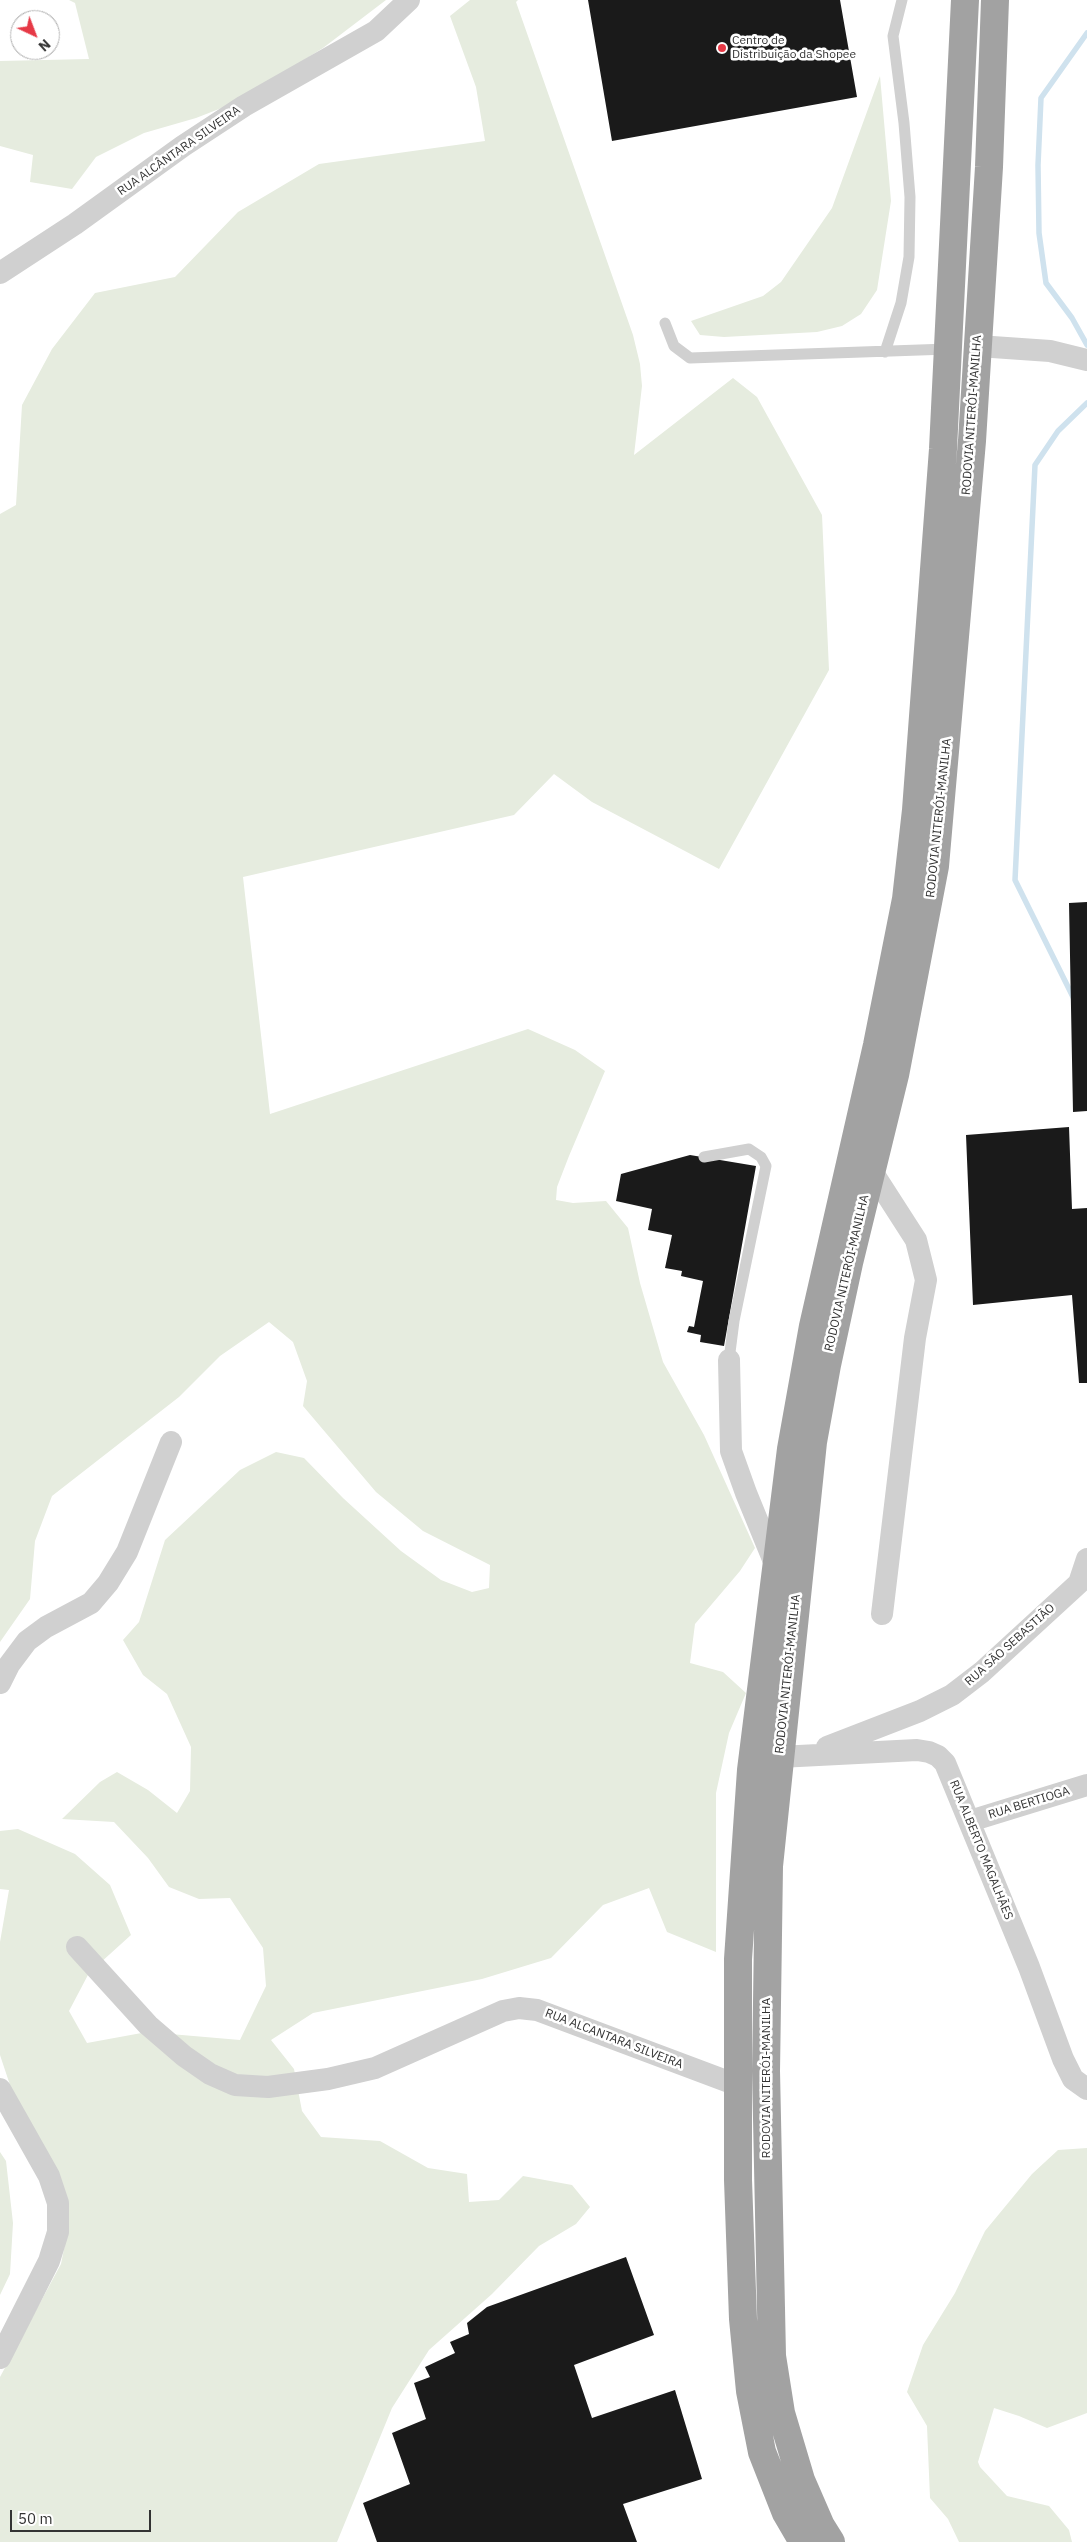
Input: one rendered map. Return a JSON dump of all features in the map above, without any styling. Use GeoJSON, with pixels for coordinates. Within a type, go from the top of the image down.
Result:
{"type":"FeatureCollection","features":[{"type":"Feature","properties":{"kind":"highway","name":"RODOVIA NITERÓI-MANILHA"},"geometry":{"type":"LineString","coordinates":[[803,2542],[786,2514],[762,2452],[750,2390],[743,2319],[737,2085],[738,1959],[750,1790],[775,1564],[791,1449],[813,1326],[877,1045],[906,899],[922,739],[948,349],[966,0]]}},
{"type":"Feature","properties":{"kind":"highway","name":"RODOVIA NITERÓI-MANILHA"},"geometry":{"type":"LineString","coordinates":[[831,2542],[821,2526],[800,2480],[781,2413],[772,2356],[766,2081],[769,1866],[791,1756],[813,1442],[826,1365],[895,1075],[935,866],[954,662],[978,346],[989,167],[995,0]]}},
{"type":"Feature","properties":{"kind":"street","name":"RUA ALCÂNTARA SILVEIRA"},"geometry":{"type":"LineString","coordinates":[[0,273],[75,224],[244,106],[376,31],[409,0]]}},
{"type":"Feature","properties":{"kind":"street"},"geometry":{"type":"LineString","coordinates":[[978,346],[1050,352],[1084,359]]}},
{"type":"Feature","properties":{"kind":"street"},"geometry":{"type":"LineString","coordinates":[[871,1170],[916,1240],[926,1280],[915,1338],[882,1614]]}},
{"type":"Feature","properties":{"kind":"street"},"geometry":{"type":"LineString","coordinates":[[729,1360],[731,1451],[775,1564]]}},
{"type":"Feature","properties":{"kind":"street"},"geometry":{"type":"LineString","coordinates":[[0,1683],[9,1665],[27,1641],[46,1627],[91,1602],[108,1583],[127,1552],[172,1442]]}},
{"type":"Feature","properties":{"kind":"street","name":"RUA SÃO SEBASTIÃO"},"geometry":{"type":"LineString","coordinates":[[791,1756],[886,1726],[952,1695],[982,1672],[1083,1582],[1087,1559]]}},
{"type":"Feature","properties":{"kind":"street","name":"RUA ALBERTO MAGALHÃES"},"geometry":{"type":"LineString","coordinates":[[791,1756],[884,1750],[929,1752],[938,1756],[945,1763],[1029,1967],[1062,2059],[1073,2079],[1087,2089]]}},
{"type":"Feature","properties":{"kind":"street","name":"RUA BERTIOGA"},"geometry":{"type":"LineString","coordinates":[[970,1821],[1087,1785]]}},
{"type":"Feature","properties":{"kind":"street","name":"RUA ALCANTARA SILVEIRA"},"geometry":{"type":"LineString","coordinates":[[77,1947],[156,2031],[184,2056],[210,2074],[235,2085],[268,2087],[328,2079],[375,2068],[503,2011],[519,2008],[537,2010],[737,2085]]}},
{"type":"Feature","properties":{"kind":"street"},"geometry":{"type":"LineString","coordinates":[[0,2089],[49,2176],[58,2203],[58,2232],[49,2261],[0,2358]]}},
{"type":"Feature","properties":{"kind":"lane"},"geometry":{"type":"LineString","coordinates":[[884,352],[900,303],[909,257],[910,197],[904,123],[893,36],[902,0]]}},
{"type":"Feature","properties":{"kind":"lane"},"geometry":{"type":"LineString","coordinates":[[665,323],[674,346],[690,358],[948,349]]}},
{"type":"Feature","properties":{"kind":"lane"},"geometry":{"type":"LineString","coordinates":[[704,1157],[749,1149],[760,1157],[766,1166],[734,1321],[729,1360]]}},
{"type":"Feature","properties":{"kind":"shaded area"},"geometry":{"type":"Polygon","coordinates":[[[69,0],[386,0],[323,48],[237,102],[196,118],[144,133],[96,157],[72,189],[30,182],[33,155],[0,146],[0,61],[89,59],[75,3],[69,0]]]}},
{"type":"Feature","properties":{"kind":"shaded area"},"geometry":{"type":"Polygon","coordinates":[[[470,0],[518,0],[516,2],[633,335],[640,364],[642,386],[634,455],[733,378],[757,397],[822,515],[829,670],[719,869],[592,802],[554,774],[514,815],[243,877],[270,1114],[528,1029],[575,1050],[605,1071],[557,1187],[556,1200],[573,1203],[606,1201],[628,1228],[640,1283],[663,1362],[704,1435],[755,1548],[740,1571],[695,1624],[690,1663],[723,1672],[746,1693],[729,1733],[716,1793],[716,1952],[667,1932],[649,1888],[603,1905],[551,1958],[482,1979],[313,2013],[271,2040],[294,2069],[302,2111],[321,2137],[380,2141],[428,2168],[467,2174],[469,2202],[499,2200],[523,2176],[572,2185],[590,2207],[576,2224],[539,2246],[492,2294],[429,2350],[392,2408],[337,2542],[0,2542],[0,2377],[61,2264],[69,2224],[16,2103],[0,2055],[0,1942],[9,1890],[0,1889],[0,1831],[18,1829],[75,1854],[110,1885],[131,1935],[89,1973],[69,2011],[87,2043],[147,2032],[240,2040],[266,1986],[263,1948],[230,1898],[199,1899],[169,1887],[148,1858],[114,1822],[62,1819],[100,1782],[117,1772],[148,1790],[177,1813],[190,1791],[191,1747],[167,1694],[143,1675],[123,1640],[139,1622],[165,1540],[240,1470],[276,1452],[304,1458],[343,1498],[401,1551],[441,1580],[472,1592],[489,1588],[490,1565],[423,1531],[376,1492],[303,1406],[307,1381],[293,1342],[269,1322],[220,1356],[179,1397],[52,1496],[35,1541],[30,1599],[0,1642],[0,514],[16,505],[22,405],[52,349],[95,293],[175,277],[238,212],[319,164],[485,141],[476,87],[450,16],[470,0]]]}},
{"type":"Feature","properties":{"kind":"shaded area"},"geometry":{"type":"Polygon","coordinates":[[[880,76],[891,201],[877,290],[861,314],[842,326],[817,332],[724,337],[700,335],[691,321],[763,296],[781,282],[832,208],[880,76]]]}},
{"type":"Feature","properties":{"kind":"shaded area"},"geometry":{"type":"Polygon","coordinates":[[[1087,2148],[1087,2413],[1047,2428],[994,2408],[978,2462],[980,2467],[1007,2496],[1049,2506],[1069,2530],[1072,2542],[959,2542],[948,2519],[930,2498],[927,2426],[907,2392],[923,2345],[955,2293],[985,2231],[1032,2174],[1058,2150],[1087,2148]]]}},
{"type":"Feature","properties":{"kind":"shaded area"},"geometry":{"type":"Polygon","coordinates":[[[0,2152],[6,2161],[13,2223],[10,2274],[0,2295],[0,2152]]]}},
{"type":"Feature","properties":{"kind":"building","name":"Centro de Distribuição da Shopee"},"geometry":{"type":"Polygon","coordinates":[[[588,0],[840,0],[857,97],[612,141],[588,0]]]}},
{"type":"Feature","properties":{"kind":"building"},"geometry":{"type":"Polygon","coordinates":[[[1087,902],[1087,1111],[1073,1112],[1069,903],[1087,902]]]}},
{"type":"Feature","properties":{"kind":"building"},"geometry":{"type":"Polygon","coordinates":[[[1069,1127],[1072,1209],[1087,1208],[1087,1383],[1079,1383],[1072,1295],[973,1305],[966,1135],[1069,1127]]]}},
{"type":"Feature","properties":{"kind":"building"},"geometry":{"type":"Polygon","coordinates":[[[690,1155],[756,1166],[724,1346],[700,1342],[701,1335],[687,1332],[689,1326],[694,1327],[703,1281],[681,1276],[682,1271],[665,1268],[672,1235],[648,1230],[652,1209],[616,1201],[621,1174],[690,1155]]]}},
{"type":"Feature","properties":{"kind":"building"},"geometry":{"type":"Polygon","coordinates":[[[626,2257],[654,2335],[574,2365],[592,2418],[675,2390],[702,2479],[623,2504],[637,2542],[377,2542],[363,2503],[410,2484],[392,2433],[426,2419],[414,2383],[430,2377],[425,2367],[455,2353],[450,2342],[469,2334],[467,2323],[487,2307],[626,2257]]]}},
{"type":"Feature","properties":{"kind":"waterway"},"geometry":{"type":"LineString","coordinates":[[1087,33],[1041,98],[1038,165],[1039,233],[1046,283],[1072,318],[1087,345]]}},
{"type":"Feature","properties":{"kind":"waterway"},"geometry":{"type":"LineString","coordinates":[[1074,999],[1015,880],[1035,465],[1058,431],[1087,403]]}},
{"type":"Feature","properties":{"kind":"place","name":"Centro de Distribuição da Shopee"},"geometry":{"type":"Point","coordinates":[722,48]}}]}
